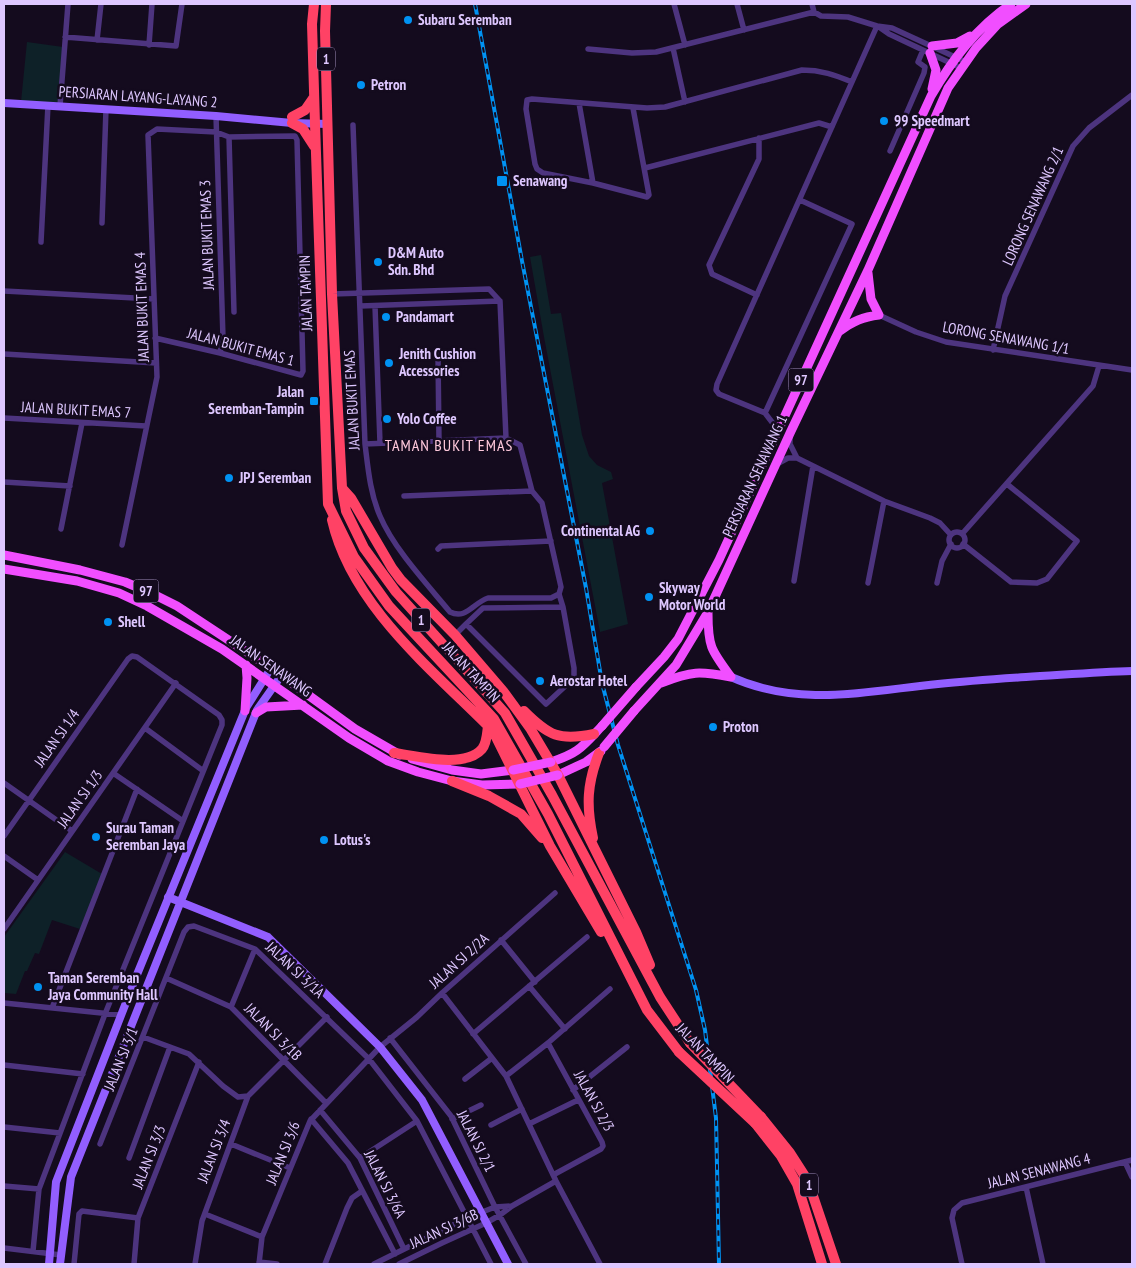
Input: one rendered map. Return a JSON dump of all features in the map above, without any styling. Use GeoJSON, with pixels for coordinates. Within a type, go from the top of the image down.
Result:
{"type":"FeatureCollection","features":[{"type":"Feature","properties":{"kind":"highway","name":"JALAN TAMPIN"},"geometry":{"type":"LineString","coordinates":[[314,4],[312,24],[314,97],[328,504],[354,557],[389,606],[494,719],[548,814],[647,1010],[679,1052],[758,1120],[798,1184],[822,1264]]}},
{"type":"Feature","properties":{"kind":"highway","name":"JALAN TAMPIN"},"geometry":{"type":"LineString","coordinates":[[326,4],[325,32],[332,294],[342,488],[346,511],[364,548],[396,592],[505,713],[552,795],[660,997],[686,1039],[790,1153],[808,1181],[836,1264]]}},
{"type":"Feature","properties":{"kind":"highway"},"geometry":{"type":"LineString","coordinates":[[314,97],[305,110],[292,120],[303,129],[316,149]]}},
{"type":"Feature","properties":{"kind":"highway"},"geometry":{"type":"LineString","coordinates":[[342,488],[351,498],[396,574],[455,635],[503,691],[530,728],[558,776],[636,932],[664,997],[686,1039]]}},
{"type":"Feature","properties":{"kind":"highway"},"geometry":{"type":"LineString","coordinates":[[328,504],[334,533],[349,566],[377,612],[495,735],[550,846],[647,1010]]}},
{"type":"Feature","properties":{"kind":"highway"},"geometry":{"type":"LineString","coordinates":[[503,691],[538,725],[552,734],[574,738],[594,734]]}},
{"type":"Feature","properties":{"kind":"highway"},"geometry":{"type":"LineString","coordinates":[[394,753],[444,760],[474,756],[486,742],[488,726]]}},
{"type":"Feature","properties":{"kind":"highway"},"geometry":{"type":"LineString","coordinates":[[596,854],[588,818],[589,784],[602,750]]}},
{"type":"Feature","properties":{"kind":"highway"},"geometry":{"type":"LineString","coordinates":[[452,781],[489,796],[521,814],[550,846]]}},
{"type":"Feature","properties":{"kind":"main road","name":"PERSIARAN SENAWANG 1"},"geometry":{"type":"LineString","coordinates":[[550,762],[568,757],[580,750],[678,639],[719,560],[931,96],[953,60],[994,15],[1011,4]]}},
{"type":"Feature","properties":{"kind":"main road","name":"PERSIARAN SENAWANG 1"},"geometry":{"type":"LineString","coordinates":[[558,776],[586,762],[602,750],[676,665],[708,612],[775,465],[868,270],[942,99],[964,65],[998,24],[1026,4]]}},
{"type":"Feature","properties":{"kind":"main road"},"geometry":{"type":"LineString","coordinates":[[931,96],[936,70],[928,50],[957,43],[982,28]]}},
{"type":"Feature","properties":{"kind":"main road"},"geometry":{"type":"LineString","coordinates":[[839,332],[863,317],[879,315],[870,299],[868,270]]}},
{"type":"Feature","properties":{"kind":"main road","name":"JALAN SENAWANG"},"geometry":{"type":"LineString","coordinates":[[4,555],[80,570],[125,582],[177,606],[271,668],[355,729],[394,753],[452,770],[481,774],[513,770]]}},
{"type":"Feature","properties":{"kind":"main road","name":"JALAN SENAWANG"},"geometry":{"type":"LineString","coordinates":[[4,569],[77,581],[119,593],[175,621],[246,665],[349,738],[388,761],[418,772],[452,781],[482,785],[520,784]]}},
{"type":"Feature","properties":{"kind":"main road"},"geometry":{"type":"LineString","coordinates":[[708,612],[708,638],[711,648],[732,677]]}},
{"type":"Feature","properties":{"kind":"main road"},"geometry":{"type":"LineString","coordinates":[[245,710],[246,665]]}},
{"type":"Feature","properties":{"kind":"main road"},"geometry":{"type":"LineString","coordinates":[[660,683],[684,674],[697,672],[732,677]]}},
{"type":"Feature","properties":{"kind":"main road"},"geometry":{"type":"LineString","coordinates":[[256,713],[266,707],[303,705]]}},
{"type":"Feature","properties":{"kind":"main road","name":"97"},"geometry":{"type":"LineString","coordinates":[[513,770],[550,762]]}},
{"type":"Feature","properties":{"kind":"main road","name":"97"},"geometry":{"type":"LineString","coordinates":[[520,784],[558,776]]}},
{"type":"Feature","properties":{"kind":"street"},"geometry":{"type":"LineString","coordinates":[[60,106],[68,4]]}},
{"type":"Feature","properties":{"kind":"street"},"geometry":{"type":"LineString","coordinates":[[97,40],[101,4]]}},
{"type":"Feature","properties":{"kind":"street"},"geometry":{"type":"LineString","coordinates":[[149,45],[152,4]]}},
{"type":"Feature","properties":{"kind":"street"},"geometry":{"type":"LineString","coordinates":[[65,37],[176,46],[182,4]]}},
{"type":"Feature","properties":{"kind":"street"},"geometry":{"type":"LineString","coordinates":[[674,4],[685,45]]}},
{"type":"Feature","properties":{"kind":"street"},"geometry":{"type":"LineString","coordinates":[[737,4],[744,30]]}},
{"type":"Feature","properties":{"kind":"street"},"geometry":{"type":"LineString","coordinates":[[812,4],[814,12]]}},
{"type":"Feature","properties":{"kind":"street"},"geometry":{"type":"LineString","coordinates":[[588,49],[632,53],[656,52],[814,12],[821,16],[848,17],[877,26],[892,28],[928,50]]}},
{"type":"Feature","properties":{"kind":"street"},"geometry":{"type":"LineString","coordinates":[[877,26],[889,34],[964,65]]}},
{"type":"Feature","properties":{"kind":"street"},"geometry":{"type":"LineString","coordinates":[[778,430],[765,413],[719,394],[716,390],[717,384],[877,26]]}},
{"type":"Feature","properties":{"kind":"street"},"geometry":{"type":"LineString","coordinates":[[673,48],[685,102]]}},
{"type":"Feature","properties":{"kind":"street"},"geometry":{"type":"LineString","coordinates":[[890,151],[924,73],[925,67],[918,62],[928,50]]}},
{"type":"Feature","properties":{"kind":"street"},"geometry":{"type":"LineString","coordinates":[[633,108],[649,195],[647,197],[543,173],[537,169],[526,109],[527,100],[633,108],[665,107],[802,70],[816,70],[852,82]]}},
{"type":"Feature","properties":{"kind":"street","name":"LORONG SENAWANG 2/1"},"geometry":{"type":"LineString","coordinates":[[993,350],[1005,296],[1073,146],[1089,128],[1132,95]]}},
{"type":"Feature","properties":{"kind":"street","name":"PERSIARAN LAYANG-LAYANG 2"},"geometry":{"type":"LineString","coordinates":[[4,103],[271,120],[328,119]]}},
{"type":"Feature","properties":{"kind":"street"},"geometry":{"type":"LineString","coordinates":[[579,103],[593,183]]}},
{"type":"Feature","properties":{"kind":"street"},"geometry":{"type":"LineString","coordinates":[[41,242],[48,106]]}},
{"type":"Feature","properties":{"kind":"street"},"geometry":{"type":"LineString","coordinates":[[102,223],[106,109]]}},
{"type":"Feature","properties":{"kind":"street","name":"JALAN BUKIT EMAS 3"},"geometry":{"type":"LineString","coordinates":[[216,116],[223,329],[220,353]]}},
{"type":"Feature","properties":{"kind":"street"},"geometry":{"type":"LineString","coordinates":[[644,168],[818,123],[832,127]]}},
{"type":"Feature","properties":{"kind":"street","name":"JALAN BUKIT EMAS"},"geometry":{"type":"LineString","coordinates":[[353,125],[366,444],[370,481],[379,515],[391,538],[450,612],[456,616],[462,615],[482,600],[488,598],[551,598],[558,594]]}},
{"type":"Feature","properties":{"kind":"street","name":"JALAN BUKIT EMAS 4"},"geometry":{"type":"LineString","coordinates":[[122,545],[157,377],[148,135],[157,129],[216,132]]}},
{"type":"Feature","properties":{"kind":"street","name":"JALAN BUKIT EMAS 1"},"geometry":{"type":"LineString","coordinates":[[155,338],[220,353],[296,375],[301,375],[303,371],[297,140],[295,136],[229,137],[216,132]]}},
{"type":"Feature","properties":{"kind":"street"},"geometry":{"type":"LineString","coordinates":[[229,137],[234,312]]}},
{"type":"Feature","properties":{"kind":"street"},"geometry":{"type":"LineString","coordinates":[[758,295],[712,274],[709,265],[759,158],[759,138]]}},
{"type":"Feature","properties":{"kind":"street"},"geometry":{"type":"LineString","coordinates":[[765,413],[852,224],[800,200]]}},
{"type":"Feature","properties":{"kind":"street"},"geometry":{"type":"LineString","coordinates":[[332,294],[489,289],[500,301],[506,438]]}},
{"type":"Feature","properties":{"kind":"street"},"geometry":{"type":"LineString","coordinates":[[4,291],[154,299]]}},
{"type":"Feature","properties":{"kind":"street"},"geometry":{"type":"LineString","coordinates":[[360,306],[500,301]]}},
{"type":"Feature","properties":{"kind":"street"},"geometry":{"type":"LineString","coordinates":[[374,306],[380,443]]}},
{"type":"Feature","properties":{"kind":"street","name":"LORONG SENAWANG 1/1"},"geometry":{"type":"LineString","coordinates":[[879,315],[916,332],[946,342],[1132,370]]}},
{"type":"Feature","properties":{"kind":"street"},"geometry":{"type":"LineString","coordinates":[[4,354],[156,363]]}},
{"type":"Feature","properties":{"kind":"street"},"geometry":{"type":"LineString","coordinates":[[438,354],[439,441]]}},
{"type":"Feature","properties":{"kind":"street"},"geometry":{"type":"LineString","coordinates":[[962,534],[1093,386],[1099,366]]}},
{"type":"Feature","properties":{"kind":"street","name":"JALAN BUKIT EMAS 7"},"geometry":{"type":"LineString","coordinates":[[4,418],[146,426]]}},
{"type":"Feature","properties":{"kind":"street"},"geometry":{"type":"LineString","coordinates":[[61,529],[82,423]]}},
{"type":"Feature","properties":{"kind":"street"},"geometry":{"type":"LineString","coordinates":[[791,431],[790,444],[797,458]]}},
{"type":"Feature","properties":{"kind":"street"},"geometry":{"type":"LineString","coordinates":[[366,444],[506,438],[520,445],[532,491],[542,503],[551,541],[561,587],[558,594],[563,607],[574,668],[574,678],[546,704],[466,624]]}},
{"type":"Feature","properties":{"kind":"street"},"geometry":{"type":"LineString","coordinates":[[775,465],[788,458],[797,458],[884,501],[940,523],[951,535]]}},
{"type":"Feature","properties":{"kind":"street"},"geometry":{"type":"LineString","coordinates":[[794,581],[813,466]]}},
{"type":"Feature","properties":{"kind":"street"},"geometry":{"type":"LineString","coordinates":[[4,482],[70,486]]}},
{"type":"Feature","properties":{"kind":"street"},"geometry":{"type":"LineString","coordinates":[[963,544],[1011,582],[1037,583],[1047,579],[1077,541],[1007,484]]}},
{"type":"Feature","properties":{"kind":"street"},"geometry":{"type":"LineString","coordinates":[[404,496],[532,491]]}},
{"type":"Feature","properties":{"kind":"street"},"geometry":{"type":"LineString","coordinates":[[868,583],[884,501]]}},
{"type":"Feature","properties":{"kind":"street"},"geometry":{"type":"LineString","coordinates":[[937,583],[942,561],[951,544],[949,540],[951,535],[958,532],[965,538],[963,544],[957,547],[951,544]]}},
{"type":"Feature","properties":{"kind":"street"},"geometry":{"type":"LineString","coordinates":[[438,549],[441,546],[551,541]]}},
{"type":"Feature","properties":{"kind":"street"},"geometry":{"type":"LineString","coordinates":[[455,635],[483,608],[563,607]]}},
{"type":"Feature","properties":{"kind":"street","name":"JALAN SJ 1/4"},"geometry":{"type":"LineString","coordinates":[[4,836],[128,659],[132,656],[137,657],[176,683]]}},
{"type":"Feature","properties":{"kind":"street"},"geometry":{"type":"LineString","coordinates":[[49,1264],[56,1182],[121,1015],[245,710],[271,668]]}},
{"type":"Feature","properties":{"kind":"street"},"geometry":{"type":"LineString","coordinates":[[732,677],[784,694],[811,696],[842,695],[940,683],[1132,671]]}},
{"type":"Feature","properties":{"kind":"street"},"geometry":{"type":"LineString","coordinates":[[60,1264],[71,1176],[256,713],[281,676]]}},
{"type":"Feature","properties":{"kind":"street"},"geometry":{"type":"LineString","coordinates":[[33,1252],[39,1189],[202,770],[222,725],[219,715],[176,683]]}},
{"type":"Feature","properties":{"kind":"street","name":"JALAN SJ 1/3"},"geometry":{"type":"LineString","coordinates":[[4,929],[176,683]]}},
{"type":"Feature","properties":{"kind":"street"},"geometry":{"type":"LineString","coordinates":[[145,728],[202,770]]}},
{"type":"Feature","properties":{"kind":"street"},"geometry":{"type":"LineString","coordinates":[[113,773],[183,821]]}},
{"type":"Feature","properties":{"kind":"street"},"geometry":{"type":"LineString","coordinates":[[4,783],[72,831]]}},
{"type":"Feature","properties":{"kind":"street"},"geometry":{"type":"LineString","coordinates":[[52,1008],[137,789]]}},
{"type":"Feature","properties":{"kind":"street"},"geometry":{"type":"LineString","coordinates":[[4,856],[38,880]]}},
{"type":"Feature","properties":{"kind":"street","name":"JALAN SJ 2/2A"},"geometry":{"type":"LineString","coordinates":[[380,1047],[417,1017],[555,893]]}},
{"type":"Feature","properties":{"kind":"street"},"geometry":{"type":"LineString","coordinates":[[168,898],[268,937],[380,1047],[422,1100],[508,1264]]}},
{"type":"Feature","properties":{"kind":"street","name":"JALAN SJ 3/1A"},"geometry":{"type":"LineString","coordinates":[[188,927],[194,926],[255,949],[369,1059],[417,1121],[491,1264]]}},
{"type":"Feature","properties":{"kind":"street","name":"JALAN SJ 3/1"},"geometry":{"type":"LineString","coordinates":[[100,1144],[184,932],[188,927]]}},
{"type":"Feature","properties":{"kind":"street"},"geometry":{"type":"LineString","coordinates":[[473,1034],[587,938]]}},
{"type":"Feature","properties":{"kind":"street"},"geometry":{"type":"LineString","coordinates":[[501,940],[565,1029]]}},
{"type":"Feature","properties":{"kind":"street"},"geometry":{"type":"LineString","coordinates":[[231,1007],[255,949]]}},
{"type":"Feature","properties":{"kind":"street","name":"JALAN SJ 3/1B"},"geometry":{"type":"LineString","coordinates":[[166,978],[231,1007],[326,1103]]}},
{"type":"Feature","properties":{"kind":"street"},"geometry":{"type":"LineString","coordinates":[[506,1076],[565,1029],[610,989]]}},
{"type":"Feature","properties":{"kind":"street"},"geometry":{"type":"LineString","coordinates":[[442,993],[506,1076],[555,1178],[600,1264]]}},
{"type":"Feature","properties":{"kind":"street"},"geometry":{"type":"LineString","coordinates":[[4,1003],[121,1015],[137,1011]]}},
{"type":"Feature","properties":{"kind":"street","name":"JALAN SJ 3/4"},"geometry":{"type":"LineString","coordinates":[[195,1264],[204,1214],[248,1096],[327,1017]]}},
{"type":"Feature","properties":{"kind":"street"},"geometry":{"type":"LineString","coordinates":[[143,1037],[189,1054],[223,1086],[238,1097],[248,1096]]}},
{"type":"Feature","properties":{"kind":"street","name":"JALAN SJ 2/1"},"geometry":{"type":"LineString","coordinates":[[390,1038],[452,1119],[495,1207],[526,1264]]}},
{"type":"Feature","properties":{"kind":"street","name":"JALAN SJ 2/3"},"geometry":{"type":"LineString","coordinates":[[548,1043],[603,1146],[555,1178]]}},
{"type":"Feature","properties":{"kind":"street"},"geometry":{"type":"LineString","coordinates":[[129,1158],[170,1047]]}},
{"type":"Feature","properties":{"kind":"street","name":"JALAN SJ 3/6"},"geometry":{"type":"LineString","coordinates":[[259,1263],[262,1236],[311,1119],[380,1047]]}},
{"type":"Feature","properties":{"kind":"street"},"geometry":{"type":"LineString","coordinates":[[573,1090],[628,1047]]}},
{"type":"Feature","properties":{"kind":"street"},"geometry":{"type":"LineString","coordinates":[[465,1079],[492,1058]]}},
{"type":"Feature","properties":{"kind":"street","name":"JALAN SJ 3/3"},"geometry":{"type":"LineString","coordinates":[[134,1264],[138,1218],[199,1062]]}},
{"type":"Feature","properties":{"kind":"street"},"geometry":{"type":"LineString","coordinates":[[4,1065],[83,1074]]}},
{"type":"Feature","properties":{"kind":"street"},"geometry":{"type":"LineString","coordinates":[[529,1124],[578,1100]]}},
{"type":"Feature","properties":{"kind":"street"},"geometry":{"type":"LineString","coordinates":[[452,1119],[481,1105]]}},
{"type":"Feature","properties":{"kind":"street"},"geometry":{"type":"LineString","coordinates":[[491,1125],[522,1109]]}},
{"type":"Feature","properties":{"kind":"street","name":"JALAN SJ 3/6A"},"geometry":{"type":"LineString","coordinates":[[320,1110],[360,1158],[404,1249]]}},
{"type":"Feature","properties":{"kind":"street"},"geometry":{"type":"LineString","coordinates":[[311,1119],[348,1163],[395,1254]]}},
{"type":"Feature","properties":{"kind":"street"},"geometry":{"type":"LineString","coordinates":[[360,1158],[417,1121]]}},
{"type":"Feature","properties":{"kind":"street"},"geometry":{"type":"LineString","coordinates":[[4,1127],[60,1132]]}},
{"type":"Feature","properties":{"kind":"street"},"geometry":{"type":"LineString","coordinates":[[231,1144],[290,1168]]}},
{"type":"Feature","properties":{"kind":"street","name":"JALAN SENAWANG 4"},"geometry":{"type":"LineString","coordinates":[[962,1264],[952,1218],[954,1210],[962,1203],[1132,1160]]}},
{"type":"Feature","properties":{"kind":"street"},"geometry":{"type":"LineString","coordinates":[[1125,1162],[1132,1177]]}},
{"type":"Feature","properties":{"kind":"street","name":"JALAN SJ 3/6B"},"geometry":{"type":"LineString","coordinates":[[403,1263],[500,1216],[555,1178]]}},
{"type":"Feature","properties":{"kind":"street"},"geometry":{"type":"LineString","coordinates":[[4,1186],[39,1189]]}},
{"type":"Feature","properties":{"kind":"street"},"geometry":{"type":"LineString","coordinates":[[1026,1187],[1043,1264]]}},
{"type":"Feature","properties":{"kind":"street"},"geometry":{"type":"LineString","coordinates":[[325,1264],[352,1198],[362,1191]]}},
{"type":"Feature","properties":{"kind":"street"},"geometry":{"type":"LineString","coordinates":[[374,1264],[467,1218],[495,1207],[512,1206]]}},
{"type":"Feature","properties":{"kind":"street"},"geometry":{"type":"LineString","coordinates":[[74,1264],[80,1214],[82,1211],[138,1218]]}},
{"type":"Feature","properties":{"kind":"street"},"geometry":{"type":"LineString","coordinates":[[204,1214],[262,1236]]}},
{"type":"Feature","properties":{"kind":"street"},"geometry":{"type":"LineString","coordinates":[[4,1248],[61,1255]]}},
{"type":"Feature","properties":{"kind":"street"},"geometry":{"type":"LineString","coordinates":[[259,1263],[277,1264]]}},
{"type":"Feature","properties":{"kind":"shaded area"},"geometry":{"type":"Polygon","coordinates":[[[27,42],[63,47],[59,104],[21,102],[27,42]]]}},
{"type":"Feature","properties":{"kind":"shaded area"},"geometry":{"type":"Polygon","coordinates":[[[541,255],[551,314],[561,313],[582,435],[589,456],[597,465],[611,472],[613,479],[602,483],[628,624],[600,632],[530,257],[541,255]]]}},
{"type":"Feature","properties":{"kind":"shaded area"},"geometry":{"type":"Polygon","coordinates":[[[65,852],[102,874],[80,929],[52,920],[39,954],[35,953],[27,971],[25,971],[16,994],[5,993],[4,937],[65,852]]]}},
{"type":"Feature","properties":{"kind":"railway"},"geometry":{"type":"LineString","coordinates":[[475,4],[522,261],[586,588],[602,683],[618,745],[696,990],[705,1030],[716,1118],[719,1264]]}},
{"type":"Feature","properties":{"kind":"place","name":"Subaru Seremban"},"geometry":{"type":"Point","coordinates":[408,20]}},
{"type":"Feature","properties":{"kind":"place","name":"Petron"},"geometry":{"type":"Point","coordinates":[361,85]}},
{"type":"Feature","properties":{"kind":"place","name":"99 Speedmart"},"geometry":{"type":"Point","coordinates":[884,121]}},
{"type":"Feature","properties":{"kind":"place","name":"Senawang"},"geometry":{"type":"Point","coordinates":[502,181]}},
{"type":"Feature","properties":{"kind":"place","name":"D&M Auto Sdn. Bhd"},"geometry":{"type":"Point","coordinates":[378,262]}},
{"type":"Feature","properties":{"kind":"place","name":"Pandamart"},"geometry":{"type":"Point","coordinates":[386,317]}},
{"type":"Feature","properties":{"kind":"place","name":"Jenith Cushion Accessories"},"geometry":{"type":"Point","coordinates":[389,363]}},
{"type":"Feature","properties":{"kind":"place","name":"Jalan Seremban-Tampin"},"geometry":{"type":"Point","coordinates":[314,401]}},
{"type":"Feature","properties":{"kind":"place","name":"Yolo Coffee"},"geometry":{"type":"Point","coordinates":[387,419]}},
{"type":"Feature","properties":{"kind":"place","name":"JPJ Seremban"},"geometry":{"type":"Point","coordinates":[229,478]}},
{"type":"Feature","properties":{"kind":"place","name":"Continental AG"},"geometry":{"type":"Point","coordinates":[650,531]}},
{"type":"Feature","properties":{"kind":"place","name":"Skyway Motor World"},"geometry":{"type":"Point","coordinates":[649,597]}},
{"type":"Feature","properties":{"kind":"place","name":"Shell"},"geometry":{"type":"Point","coordinates":[108,622]}},
{"type":"Feature","properties":{"kind":"place","name":"Aerostar Hotel"},"geometry":{"type":"Point","coordinates":[540,681]}},
{"type":"Feature","properties":{"kind":"place","name":"Proton"},"geometry":{"type":"Point","coordinates":[713,727]}},
{"type":"Feature","properties":{"kind":"place","name":"Surau Taman Seremban Jaya"},"geometry":{"type":"Point","coordinates":[96,837]}},
{"type":"Feature","properties":{"kind":"place","name":"Lotus's"},"geometry":{"type":"Point","coordinates":[324,840]}},
{"type":"Feature","properties":{"kind":"place","name":"Taman Seremban Jaya Community Hall"},"geometry":{"type":"Point","coordinates":[38,987]}},
{"type":"Feature","properties":{"kind":"district","name":"TAMAN BUKIT EMAS"},"geometry":{"type":"Point","coordinates":[449,445]}}]}
